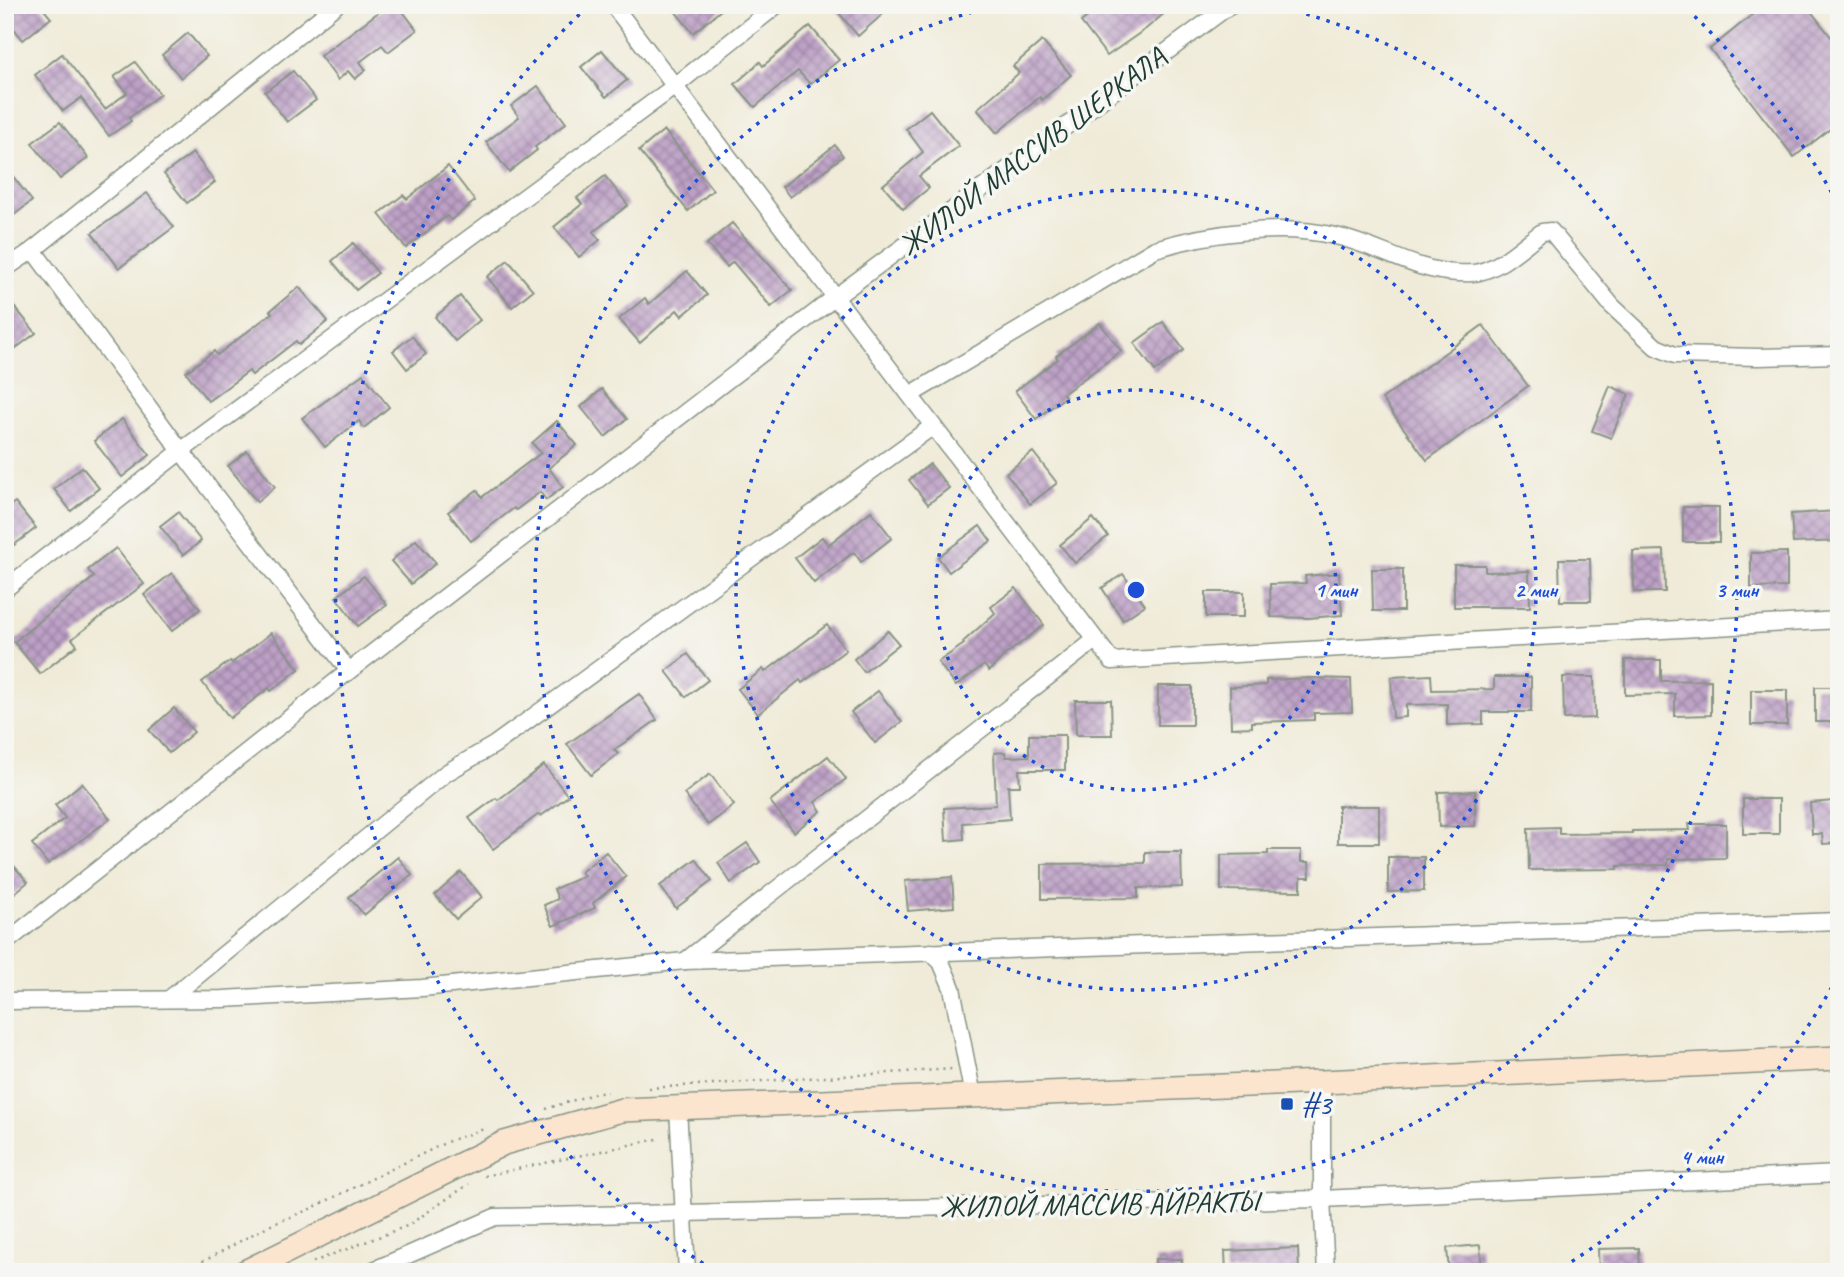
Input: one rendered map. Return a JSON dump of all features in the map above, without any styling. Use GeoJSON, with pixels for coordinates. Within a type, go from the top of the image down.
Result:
{"type":"FeatureCollection","features":[{"type":"Feature","properties":{"kind":"main road"},"geometry":{"type":"LineString","coordinates":[[245,1272],[504,1143],[622,1110],[1839,1058]]}},
{"type":"Feature","properties":{"kind":"street"},"geometry":{"type":"LineString","coordinates":[[5,269],[33,250],[336,5]]}},
{"type":"Feature","properties":{"kind":"street"},"geometry":{"type":"LineString","coordinates":[[613,5],[1112,661],[1839,620]]}},
{"type":"Feature","properties":{"kind":"street"},"geometry":{"type":"LineString","coordinates":[[5,589],[181,451],[675,86],[778,5]]}},
{"type":"Feature","properties":{"kind":"street","name":"ЖИЛОЙ МАССИВ ШЕРКАЛА"},"geometry":{"type":"LineString","coordinates":[[5,943],[349,671],[834,298],[1230,5]]}},
{"type":"Feature","properties":{"kind":"street"},"geometry":{"type":"LineString","coordinates":[[910,395],[1155,249],[1190,238],[1289,229],[1336,236],[1414,266],[1445,272],[1477,273],[1496,265],[1542,232],[1551,231],[1612,306],[1656,347],[1675,355],[1839,355]]}},
{"type":"Feature","properties":{"kind":"street"},"geometry":{"type":"LineString","coordinates":[[33,250],[181,451],[349,671]]}},
{"type":"Feature","properties":{"kind":"street"},"geometry":{"type":"LineString","coordinates":[[169,999],[446,773],[494,745],[933,426]]}},
{"type":"Feature","properties":{"kind":"street"},"geometry":{"type":"LineString","coordinates":[[685,961],[1095,640]]}},
{"type":"Feature","properties":{"kind":"street"},"geometry":{"type":"LineString","coordinates":[[5,1001],[223,999],[422,988],[685,961],[1839,921]]}},
{"type":"Feature","properties":{"kind":"street"},"geometry":{"type":"LineString","coordinates":[[931,952],[942,962],[952,988],[974,1096]]}},
{"type":"Feature","properties":{"kind":"street"},"geometry":{"type":"LineString","coordinates":[[1322,1082],[1322,1199],[1326,1272]]}},
{"type":"Feature","properties":{"kind":"street"},"geometry":{"type":"LineString","coordinates":[[678,1108],[687,1272]]}},
{"type":"Feature","properties":{"kind":"street","name":"ЖИЛОЙ МАССИВ АЙРАКТЫ"},"geometry":{"type":"LineString","coordinates":[[369,1272],[495,1217],[1322,1199],[1839,1174]]}},
{"type":"Feature","properties":{"kind":"path"},"geometry":{"type":"LineString","coordinates":[[310,1263],[407,1226],[479,1177],[679,1134]]}},
{"type":"Feature","properties":{"kind":"building"},"geometry":{"type":"Polygon","coordinates":[[[5,5],[40,5],[51,18],[23,40],[5,17],[5,5]]]}},
{"type":"Feature","properties":{"kind":"building"},"geometry":{"type":"Polygon","coordinates":[[[388,5],[398,5],[417,30],[388,52],[382,45],[360,62],[366,70],[355,79],[348,71],[338,80],[320,56],[388,5]]]}},
{"type":"Feature","properties":{"kind":"building"},"geometry":{"type":"Polygon","coordinates":[[[682,5],[727,5],[693,33],[675,11],[682,5]]]}},
{"type":"Feature","properties":{"kind":"building"},"geometry":{"type":"Polygon","coordinates":[[[845,5],[875,5],[883,14],[858,36],[838,12],[845,5]]]}},
{"type":"Feature","properties":{"kind":"building"},"geometry":{"type":"Polygon","coordinates":[[[1103,5],[1174,5],[1107,56],[1081,22],[1103,5]]]}},
{"type":"Feature","properties":{"kind":"building"},"geometry":{"type":"Polygon","coordinates":[[[1764,5],[1806,5],[1839,47],[1839,122],[1794,157],[1710,49],[1764,5]]]}},
{"type":"Feature","properties":{"kind":"building"},"geometry":{"type":"Polygon","coordinates":[[[810,26],[839,60],[810,84],[798,71],[755,107],[735,84],[760,62],[763,66],[810,26]]]}},
{"type":"Feature","properties":{"kind":"building"},"geometry":{"type":"Polygon","coordinates":[[[188,33],[207,56],[181,78],[162,55],[188,33]]]}},
{"type":"Feature","properties":{"kind":"building"},"geometry":{"type":"Polygon","coordinates":[[[1042,41],[1071,75],[997,133],[977,109],[1019,73],[1013,66],[1042,41]]]}},
{"type":"Feature","properties":{"kind":"building"},"geometry":{"type":"Polygon","coordinates":[[[602,50],[627,80],[606,97],[581,67],[602,50]]]}},
{"type":"Feature","properties":{"kind":"building"},"geometry":{"type":"Polygon","coordinates":[[[62,54],[105,109],[127,93],[114,77],[135,62],[160,94],[129,118],[131,121],[109,136],[81,98],[63,111],[35,75],[62,54]]]}},
{"type":"Feature","properties":{"kind":"building"},"geometry":{"type":"Polygon","coordinates":[[[293,71],[316,100],[287,122],[265,92],[293,71]]]}},
{"type":"Feature","properties":{"kind":"building"},"geometry":{"type":"Polygon","coordinates":[[[538,86],[566,123],[509,172],[486,142],[519,117],[511,106],[538,86]]]}},
{"type":"Feature","properties":{"kind":"building"},"geometry":{"type":"Polygon","coordinates":[[[930,110],[959,146],[919,176],[929,188],[903,209],[883,185],[923,152],[906,129],[930,110]]]}},
{"type":"Feature","properties":{"kind":"building"},"geometry":{"type":"Polygon","coordinates":[[[60,122],[88,158],[60,179],[32,143],[60,122]]]}},
{"type":"Feature","properties":{"kind":"building"},"geometry":{"type":"Polygon","coordinates":[[[664,130],[713,190],[688,211],[639,151],[664,130]]]}},
{"type":"Feature","properties":{"kind":"building"},"geometry":{"type":"Polygon","coordinates":[[[835,145],[843,156],[790,197],[782,187],[835,145]]]}},
{"type":"Feature","properties":{"kind":"building"},"geometry":{"type":"Polygon","coordinates":[[[193,153],[215,182],[187,203],[164,174],[193,153]]]}},
{"type":"Feature","properties":{"kind":"building"},"geometry":{"type":"Polygon","coordinates":[[[5,166],[32,201],[5,222],[5,166]]]}},
{"type":"Feature","properties":{"kind":"building"},"geometry":{"type":"Polygon","coordinates":[[[448,166],[475,201],[451,220],[447,216],[406,248],[379,214],[403,195],[407,199],[448,166]]]}},
{"type":"Feature","properties":{"kind":"building"},"geometry":{"type":"Polygon","coordinates":[[[605,176],[628,205],[593,232],[600,240],[579,257],[554,227],[582,204],[577,198],[605,176]]]}},
{"type":"Feature","properties":{"kind":"building"},"geometry":{"type":"Polygon","coordinates":[[[147,193],[174,227],[119,268],[92,233],[147,193]]]}},
{"type":"Feature","properties":{"kind":"building"},"geometry":{"type":"Polygon","coordinates":[[[732,223],[792,290],[771,307],[733,262],[727,267],[707,244],[732,223]]]}},
{"type":"Feature","properties":{"kind":"building"},"geometry":{"type":"Polygon","coordinates":[[[353,243],[378,273],[356,290],[332,261],[353,243]]]}},
{"type":"Feature","properties":{"kind":"building"},"geometry":{"type":"Polygon","coordinates":[[[508,260],[533,290],[512,307],[487,277],[508,260]]]}},
{"type":"Feature","properties":{"kind":"building"},"geometry":{"type":"Polygon","coordinates":[[[687,271],[707,295],[682,316],[677,310],[640,343],[619,319],[645,298],[649,304],[687,271]]]}},
{"type":"Feature","properties":{"kind":"building"},"geometry":{"type":"Polygon","coordinates":[[[299,287],[328,321],[299,345],[296,341],[252,375],[249,371],[208,401],[186,372],[214,351],[217,355],[272,313],[270,311],[299,287]]]}},
{"type":"Feature","properties":{"kind":"building"},"geometry":{"type":"Polygon","coordinates":[[[5,295],[36,333],[11,352],[5,345],[5,295]]]}},
{"type":"Feature","properties":{"kind":"building"},"geometry":{"type":"Polygon","coordinates":[[[460,296],[480,320],[455,341],[435,317],[460,296]]]}},
{"type":"Feature","properties":{"kind":"building"},"geometry":{"type":"Polygon","coordinates":[[[1163,322],[1184,350],[1155,371],[1134,343],[1163,322]]]}},
{"type":"Feature","properties":{"kind":"building"},"geometry":{"type":"Polygon","coordinates":[[[1100,323],[1121,351],[1063,394],[1065,397],[1036,419],[1015,391],[1100,323]]]}},
{"type":"Feature","properties":{"kind":"building"},"geometry":{"type":"Polygon","coordinates":[[[1483,325],[1528,386],[1427,460],[1382,399],[1483,325]]]}},
{"type":"Feature","properties":{"kind":"building"},"geometry":{"type":"Polygon","coordinates":[[[412,336],[426,354],[407,369],[393,351],[412,336]]]}},
{"type":"Feature","properties":{"kind":"building"},"geometry":{"type":"Polygon","coordinates":[[[363,374],[389,407],[364,428],[359,421],[325,447],[302,418],[363,374]]]}},
{"type":"Feature","properties":{"kind":"building"},"geometry":{"type":"Polygon","coordinates":[[[1610,386],[1629,394],[1611,438],[1592,431],[1610,386]]]}},
{"type":"Feature","properties":{"kind":"building"},"geometry":{"type":"Polygon","coordinates":[[[602,389],[627,419],[605,437],[581,407],[602,389]]]}},
{"type":"Feature","properties":{"kind":"building"},"geometry":{"type":"Polygon","coordinates":[[[122,419],[150,455],[122,477],[94,441],[122,419]]]}},
{"type":"Feature","properties":{"kind":"building"},"geometry":{"type":"Polygon","coordinates":[[[557,421],[577,445],[549,468],[563,487],[546,500],[540,492],[471,541],[448,512],[477,490],[482,497],[541,453],[532,443],[557,421]]]}},
{"type":"Feature","properties":{"kind":"building"},"geometry":{"type":"Polygon","coordinates":[[[247,451],[275,487],[257,502],[228,466],[247,451]]]}},
{"type":"Feature","properties":{"kind":"building"},"geometry":{"type":"Polygon","coordinates":[[[1033,452],[1057,483],[1030,504],[1006,473],[1033,452]]]}},
{"type":"Feature","properties":{"kind":"building"},"geometry":{"type":"Polygon","coordinates":[[[930,464],[949,488],[928,504],[909,480],[930,464]]]}},
{"type":"Feature","properties":{"kind":"building"},"geometry":{"type":"Polygon","coordinates":[[[82,467],[99,488],[71,511],[54,489],[82,467]]]}},
{"type":"Feature","properties":{"kind":"building"},"geometry":{"type":"Polygon","coordinates":[[[15,502],[36,528],[5,552],[5,509],[15,502]]]}},
{"type":"Feature","properties":{"kind":"building"},"geometry":{"type":"Polygon","coordinates":[[[1683,507],[1719,507],[1719,542],[1683,542],[1683,507]]]}},
{"type":"Feature","properties":{"kind":"building"},"geometry":{"type":"Polygon","coordinates":[[[871,511],[892,538],[861,562],[854,552],[814,583],[795,558],[822,537],[828,545],[871,511]]]}},
{"type":"Feature","properties":{"kind":"building"},"geometry":{"type":"Polygon","coordinates":[[[1837,511],[1839,541],[1793,543],[1791,514],[1837,511]]]}},
{"type":"Feature","properties":{"kind":"building"},"geometry":{"type":"Polygon","coordinates":[[[178,512],[201,541],[183,555],[160,526],[178,512]]]}},
{"type":"Feature","properties":{"kind":"building"},"geometry":{"type":"Polygon","coordinates":[[[1093,518],[1108,536],[1075,563],[1060,545],[1093,518]]]}},
{"type":"Feature","properties":{"kind":"building"},"geometry":{"type":"Polygon","coordinates":[[[980,526],[991,541],[949,572],[938,557],[980,526]]]}},
{"type":"Feature","properties":{"kind":"building"},"geometry":{"type":"Polygon","coordinates":[[[416,540],[436,563],[411,584],[391,561],[416,540]]]}},
{"type":"Feature","properties":{"kind":"building"},"geometry":{"type":"Polygon","coordinates":[[[116,548],[144,584],[72,639],[77,645],[40,674],[14,642],[94,577],[88,570],[116,548]]]}},
{"type":"Feature","properties":{"kind":"building"},"geometry":{"type":"Polygon","coordinates":[[[1664,550],[1665,592],[1634,592],[1633,551],[1664,550]]]}},
{"type":"Feature","properties":{"kind":"building"},"geometry":{"type":"Polygon","coordinates":[[[1787,552],[1787,587],[1751,588],[1751,553],[1787,552]]]}},
{"type":"Feature","properties":{"kind":"building"},"geometry":{"type":"Polygon","coordinates":[[[1559,559],[1590,559],[1591,601],[1560,601],[1559,559]]]}},
{"type":"Feature","properties":{"kind":"building"},"geometry":{"type":"Polygon","coordinates":[[[1454,565],[1485,565],[1485,572],[1529,571],[1530,607],[1454,607],[1454,565]]]}},
{"type":"Feature","properties":{"kind":"building"},"geometry":{"type":"Polygon","coordinates":[[[1372,569],[1403,569],[1403,611],[1373,611],[1372,569]]]}},
{"type":"Feature","properties":{"kind":"building"},"geometry":{"type":"Polygon","coordinates":[[[172,573],[200,609],[172,631],[144,595],[172,573]]]}},
{"type":"Feature","properties":{"kind":"building"},"geometry":{"type":"Polygon","coordinates":[[[1339,573],[1342,615],[1271,617],[1270,584],[1306,583],[1305,576],[1339,573]]]}},
{"type":"Feature","properties":{"kind":"building"},"geometry":{"type":"Polygon","coordinates":[[[1123,574],[1145,605],[1123,620],[1102,588],[1123,574]]]}},
{"type":"Feature","properties":{"kind":"building"},"geometry":{"type":"Polygon","coordinates":[[[364,576],[387,605],[358,626],[336,597],[364,576]]]}},
{"type":"Feature","properties":{"kind":"building"},"geometry":{"type":"Polygon","coordinates":[[[1016,588],[1044,625],[989,671],[984,665],[956,686],[938,662],[964,644],[963,642],[995,613],[991,607],[1016,588]]]}},
{"type":"Feature","properties":{"kind":"building"},"geometry":{"type":"Polygon","coordinates":[[[1206,592],[1244,592],[1244,617],[1206,617],[1206,592]]]}},
{"type":"Feature","properties":{"kind":"building"},"geometry":{"type":"Polygon","coordinates":[[[827,625],[846,650],[802,683],[800,680],[758,714],[738,689],[827,625]]]}},
{"type":"Feature","properties":{"kind":"building"},"geometry":{"type":"Polygon","coordinates":[[[888,631],[899,644],[864,672],[854,659],[888,631]]]}},
{"type":"Feature","properties":{"kind":"building"},"geometry":{"type":"Polygon","coordinates":[[[271,633],[299,669],[230,718],[202,682],[271,633]]]}},
{"type":"Feature","properties":{"kind":"building"},"geometry":{"type":"Polygon","coordinates":[[[688,654],[708,680],[686,697],[666,671],[688,654]]]}},
{"type":"Feature","properties":{"kind":"building"},"geometry":{"type":"Polygon","coordinates":[[[1625,660],[1661,660],[1661,681],[1711,680],[1711,715],[1675,716],[1675,694],[1625,695],[1625,660]]]}},
{"type":"Feature","properties":{"kind":"building"},"geometry":{"type":"Polygon","coordinates":[[[1431,675],[1432,690],[1494,689],[1494,677],[1531,677],[1531,712],[1483,712],[1483,724],[1447,725],[1447,704],[1406,705],[1406,717],[1393,718],[1391,677],[1431,675]]]}},
{"type":"Feature","properties":{"kind":"building"},"geometry":{"type":"Polygon","coordinates":[[[1563,677],[1594,677],[1595,718],[1564,719],[1563,677]]]}},
{"type":"Feature","properties":{"kind":"building"},"geometry":{"type":"Polygon","coordinates":[[[1351,679],[1352,712],[1314,713],[1314,720],[1252,722],[1252,727],[1231,728],[1230,687],[1266,685],[1266,680],[1351,679]]]}},
{"type":"Feature","properties":{"kind":"building"},"geometry":{"type":"Polygon","coordinates":[[[1158,686],[1192,686],[1192,725],[1158,725],[1158,686]]]}},
{"type":"Feature","properties":{"kind":"building"},"geometry":{"type":"Polygon","coordinates":[[[1815,687],[1839,687],[1839,722],[1815,722],[1815,687]]]}},
{"type":"Feature","properties":{"kind":"building"},"geometry":{"type":"Polygon","coordinates":[[[1751,690],[1787,690],[1787,725],[1751,725],[1751,690]]]}},
{"type":"Feature","properties":{"kind":"building"},"geometry":{"type":"Polygon","coordinates":[[[878,691],[902,722],[875,743],[851,712],[878,691]]]}},
{"type":"Feature","properties":{"kind":"building"},"geometry":{"type":"Polygon","coordinates":[[[639,694],[657,720],[614,750],[618,754],[591,775],[567,744],[639,694]]]}},
{"type":"Feature","properties":{"kind":"building"},"geometry":{"type":"Polygon","coordinates":[[[1075,700],[1111,700],[1112,735],[1076,735],[1075,700]]]}},
{"type":"Feature","properties":{"kind":"building"},"geometry":{"type":"Polygon","coordinates":[[[174,708],[194,732],[169,753],[149,730],[174,708]]]}},
{"type":"Feature","properties":{"kind":"building"},"geometry":{"type":"Polygon","coordinates":[[[1029,735],[1065,735],[1065,770],[1019,770],[1020,786],[1008,786],[1010,819],[963,823],[964,839],[946,841],[944,808],[996,805],[994,753],[1005,752],[1006,757],[1029,756],[1029,735]]]}},
{"type":"Feature","properties":{"kind":"building"},"geometry":{"type":"Polygon","coordinates":[[[828,756],[846,779],[815,802],[821,811],[794,832],[770,801],[828,756]]]}},
{"type":"Feature","properties":{"kind":"building"},"geometry":{"type":"Polygon","coordinates":[[[544,765],[568,796],[493,849],[469,818],[544,765]]]}},
{"type":"Feature","properties":{"kind":"building"},"geometry":{"type":"Polygon","coordinates":[[[710,774],[734,805],[708,825],[684,794],[710,774]]]}},
{"type":"Feature","properties":{"kind":"building"},"geometry":{"type":"Polygon","coordinates":[[[82,783],[110,819],[48,864],[32,844],[65,818],[55,805],[82,783]]]}},
{"type":"Feature","properties":{"kind":"building"},"geometry":{"type":"Polygon","coordinates":[[[1475,791],[1475,826],[1439,827],[1438,792],[1475,791]]]}},
{"type":"Feature","properties":{"kind":"building"},"geometry":{"type":"Polygon","coordinates":[[[1743,799],[1779,799],[1779,834],[1743,834],[1743,799]]]}},
{"type":"Feature","properties":{"kind":"building"},"geometry":{"type":"Polygon","coordinates":[[[1835,801],[1838,843],[1823,844],[1822,834],[1812,834],[1810,803],[1835,801]]]}},
{"type":"Feature","properties":{"kind":"building"},"geometry":{"type":"Polygon","coordinates":[[[1338,806],[1379,806],[1379,843],[1338,843],[1338,806]]]}},
{"type":"Feature","properties":{"kind":"building"},"geometry":{"type":"Polygon","coordinates":[[[1689,824],[1726,824],[1726,858],[1668,859],[1668,865],[1618,866],[1618,869],[1529,870],[1528,828],[1559,827],[1559,834],[1632,833],[1690,830],[1689,824]]]}},
{"type":"Feature","properties":{"kind":"building"},"geometry":{"type":"Polygon","coordinates":[[[747,843],[760,862],[731,883],[718,863],[747,843]]]}},
{"type":"Feature","properties":{"kind":"building"},"geometry":{"type":"Polygon","coordinates":[[[1268,850],[1301,850],[1301,862],[1309,862],[1310,877],[1301,877],[1301,891],[1221,890],[1221,855],[1268,854],[1268,850]]]}},
{"type":"Feature","properties":{"kind":"building"},"geometry":{"type":"Polygon","coordinates":[[[606,852],[626,877],[593,903],[595,908],[553,926],[544,905],[558,899],[554,889],[584,876],[581,872],[606,852]]]}},
{"type":"Feature","properties":{"kind":"building"},"geometry":{"type":"Polygon","coordinates":[[[1145,852],[1181,852],[1182,887],[1138,888],[1138,898],[1042,899],[1042,864],[1145,863],[1145,852]]]}},
{"type":"Feature","properties":{"kind":"building"},"geometry":{"type":"Polygon","coordinates":[[[5,856],[28,882],[5,901],[5,856]]]}},
{"type":"Feature","properties":{"kind":"building"},"geometry":{"type":"Polygon","coordinates":[[[398,857],[412,875],[364,915],[349,897],[398,857]]]}},
{"type":"Feature","properties":{"kind":"building"},"geometry":{"type":"Polygon","coordinates":[[[1388,857],[1424,857],[1424,891],[1388,892],[1388,857]]]}},
{"type":"Feature","properties":{"kind":"building"},"geometry":{"type":"Polygon","coordinates":[[[696,859],[712,881],[676,908],[660,886],[696,859]]]}},
{"type":"Feature","properties":{"kind":"building"},"geometry":{"type":"Polygon","coordinates":[[[461,872],[482,897],[456,919],[435,895],[461,872]]]}},
{"type":"Feature","properties":{"kind":"building"},"geometry":{"type":"Polygon","coordinates":[[[952,877],[954,907],[908,911],[905,881],[952,877]]]}},
{"type":"Feature","properties":{"kind":"building"},"geometry":{"type":"Polygon","coordinates":[[[1480,1245],[1482,1272],[1449,1272],[1447,1248],[1480,1245]]]}},
{"type":"Feature","properties":{"kind":"building"},"geometry":{"type":"Polygon","coordinates":[[[1298,1248],[1299,1272],[1226,1272],[1225,1251],[1298,1248]]]}},
{"type":"Feature","properties":{"kind":"building"},"geometry":{"type":"Polygon","coordinates":[[[1639,1248],[1640,1272],[1599,1272],[1598,1249],[1639,1248]]]}},
{"type":"Feature","properties":{"kind":"building"},"geometry":{"type":"Polygon","coordinates":[[[1155,1259],[1182,1259],[1182,1272],[1155,1272],[1155,1259]]]}},
{"type":"Feature","properties":{"kind":"place","name":"#3"},"geometry":{"type":"Point","coordinates":[1287,1104]}}]}
